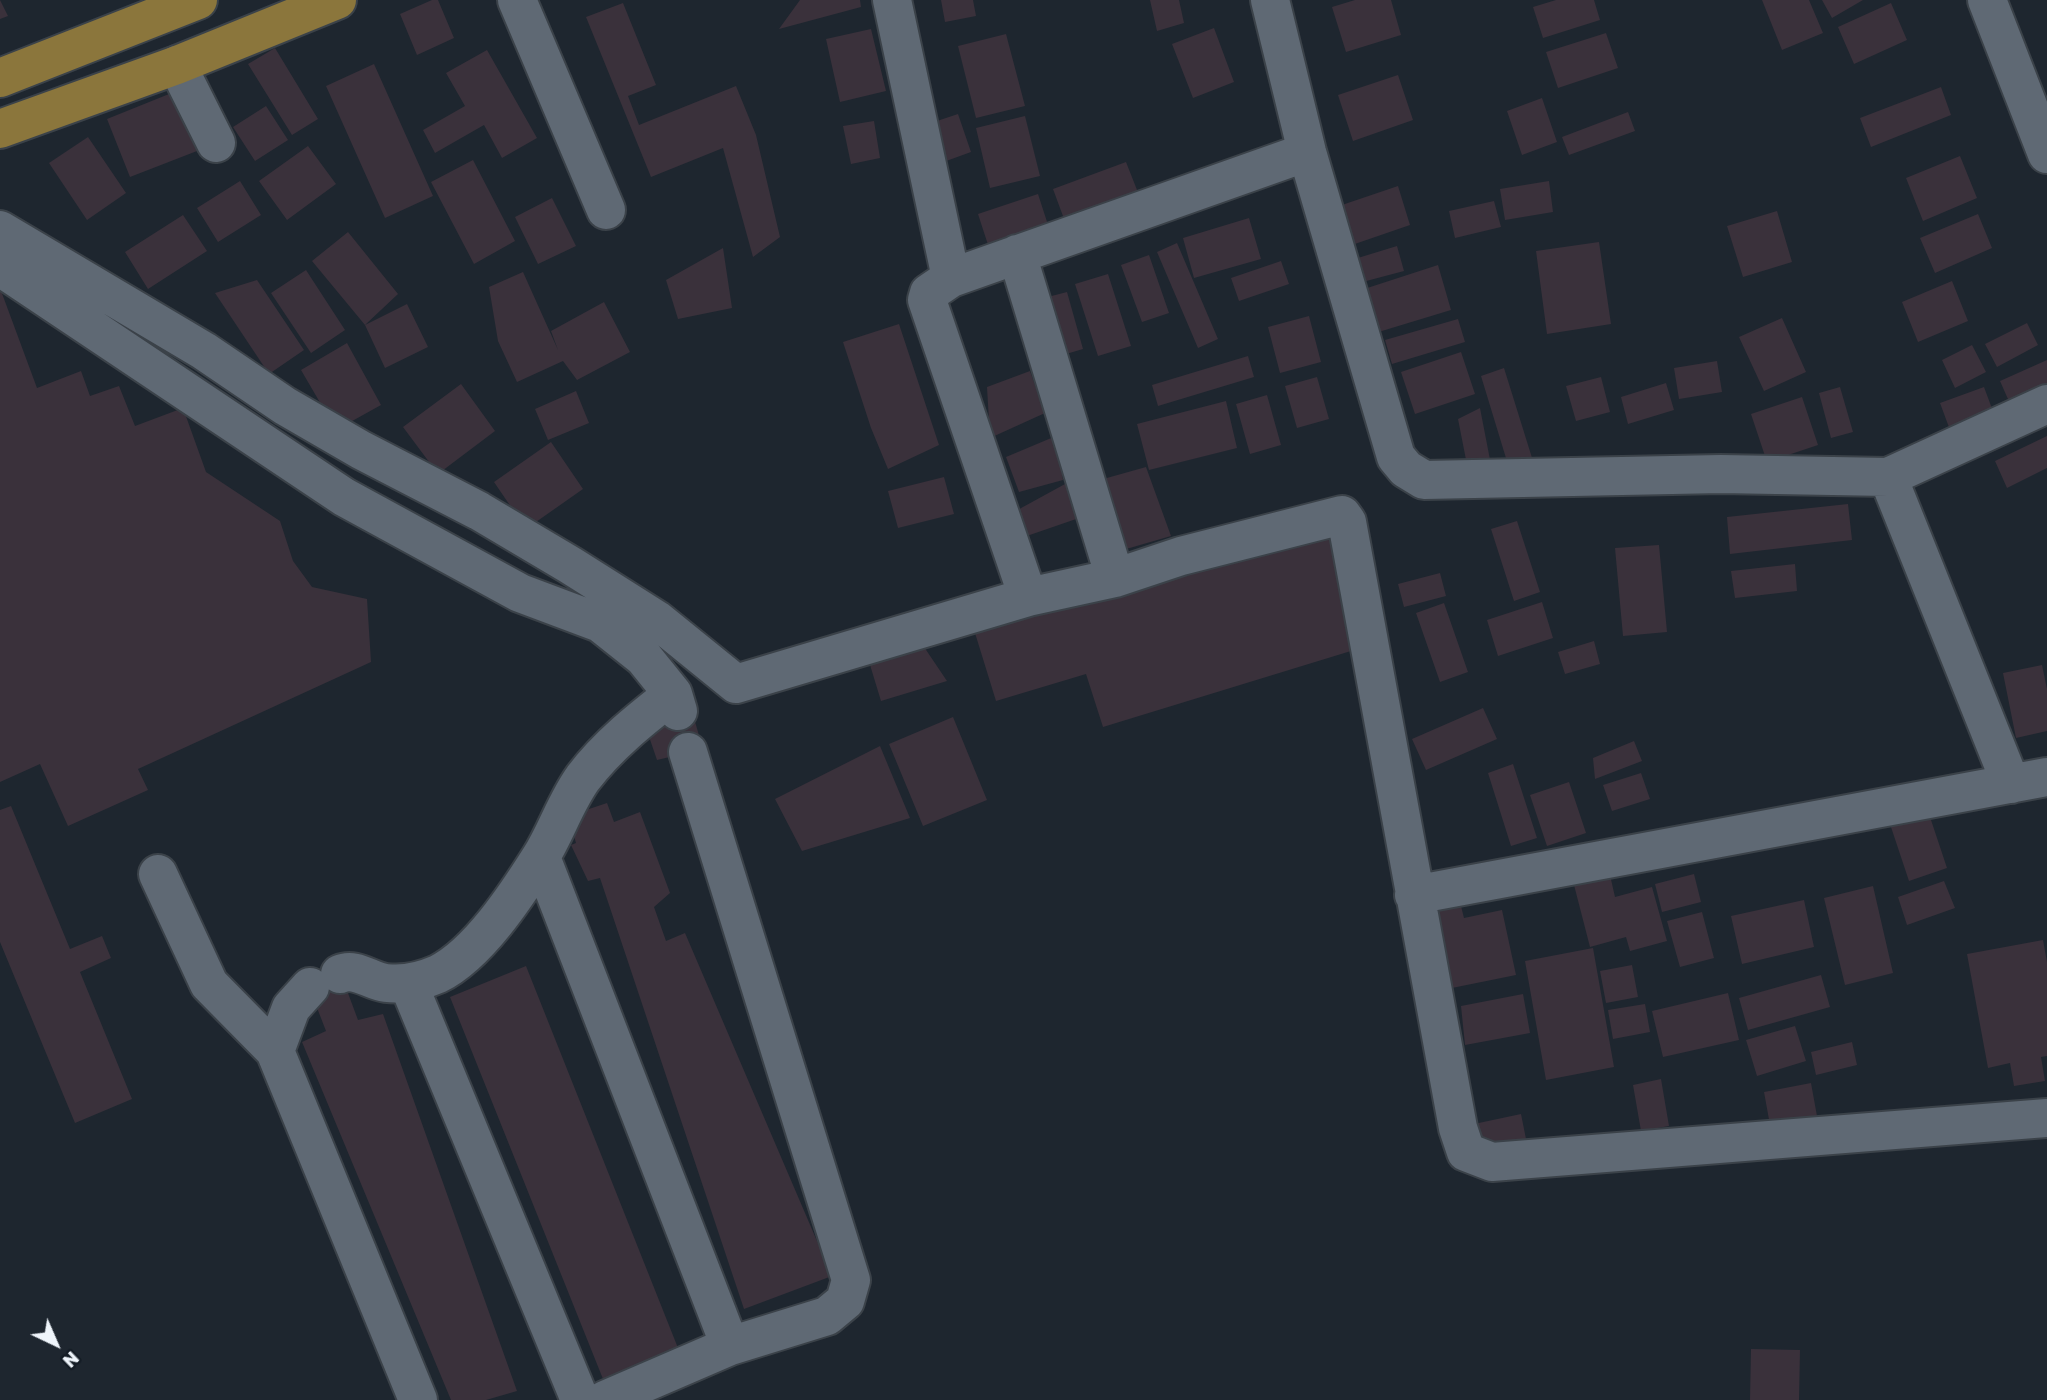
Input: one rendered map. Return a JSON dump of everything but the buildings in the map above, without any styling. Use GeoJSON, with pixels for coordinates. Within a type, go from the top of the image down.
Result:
{"type":"FeatureCollection","features":[{"type":"Feature","properties":{"kind":"main road"},"geometry":{"type":"LineString","coordinates":[[0,78],[154,8],[198,0]]}},
{"type":"Feature","properties":{"kind":"main road"},"geometry":{"type":"LineString","coordinates":[[0,130],[177,65],[337,0]]}},
{"type":"Feature","properties":{"kind":"street"},"geometry":{"type":"LineString","coordinates":[[517,0],[606,210]]}},
{"type":"Feature","properties":{"kind":"street"},"geometry":{"type":"LineString","coordinates":[[892,0],[951,278]]}},
{"type":"Feature","properties":{"kind":"street"},"geometry":{"type":"LineString","coordinates":[[1270,0],[1307,152],[1396,457],[1413,475],[1424,480],[1721,474],[1888,477],[2047,404]]}},
{"type":"Feature","properties":{"kind":"street"},"geometry":{"type":"LineString","coordinates":[[1987,0],[2047,154]]}},
{"type":"Feature","properties":{"kind":"street"},"geometry":{"type":"LineString","coordinates":[[177,65],[216,143]]}},
{"type":"Feature","properties":{"kind":"street"},"geometry":{"type":"LineString","coordinates":[[1028,597],[927,300],[932,288],[951,278],[1017,254],[1307,152]]}},
{"type":"Feature","properties":{"kind":"street"},"geometry":{"type":"LineString","coordinates":[[0,230],[204,351],[328,431],[479,511],[570,565],[657,620],[736,684],[1028,597],[1115,578],[1181,556],[1337,515],[1345,518],[1458,1128],[1465,1152],[1492,1162],[2047,1118]]}},
{"type":"Feature","properties":{"kind":"street"},"geometry":{"type":"LineString","coordinates":[[1017,254],[1115,578]]}},
{"type":"Feature","properties":{"kind":"street"},"geometry":{"type":"LineString","coordinates":[[0,267],[344,497],[520,593],[600,623],[644,658],[675,703],[622,735],[583,779],[541,857],[488,931],[463,957],[438,974],[408,983],[385,983],[351,971],[325,981],[291,1008],[275,1051]]}},
{"type":"Feature","properties":{"kind":"street"},"geometry":{"type":"LineString","coordinates":[[1414,895],[2029,780],[1888,477]]}},
{"type":"Feature","properties":{"kind":"street"},"geometry":{"type":"LineString","coordinates":[[605,1400],[730,1346],[827,1316],[845,1301],[851,1280],[688,752]]}},
{"type":"Feature","properties":{"kind":"street"},"geometry":{"type":"LineString","coordinates":[[541,857],[730,1346]]}},
{"type":"Feature","properties":{"kind":"street"},"geometry":{"type":"LineString","coordinates":[[158,874],[209,984],[275,1051],[418,1400]]}},
{"type":"Feature","properties":{"kind":"street"},"geometry":{"type":"LineString","coordinates":[[408,983],[580,1400]]}}]}
